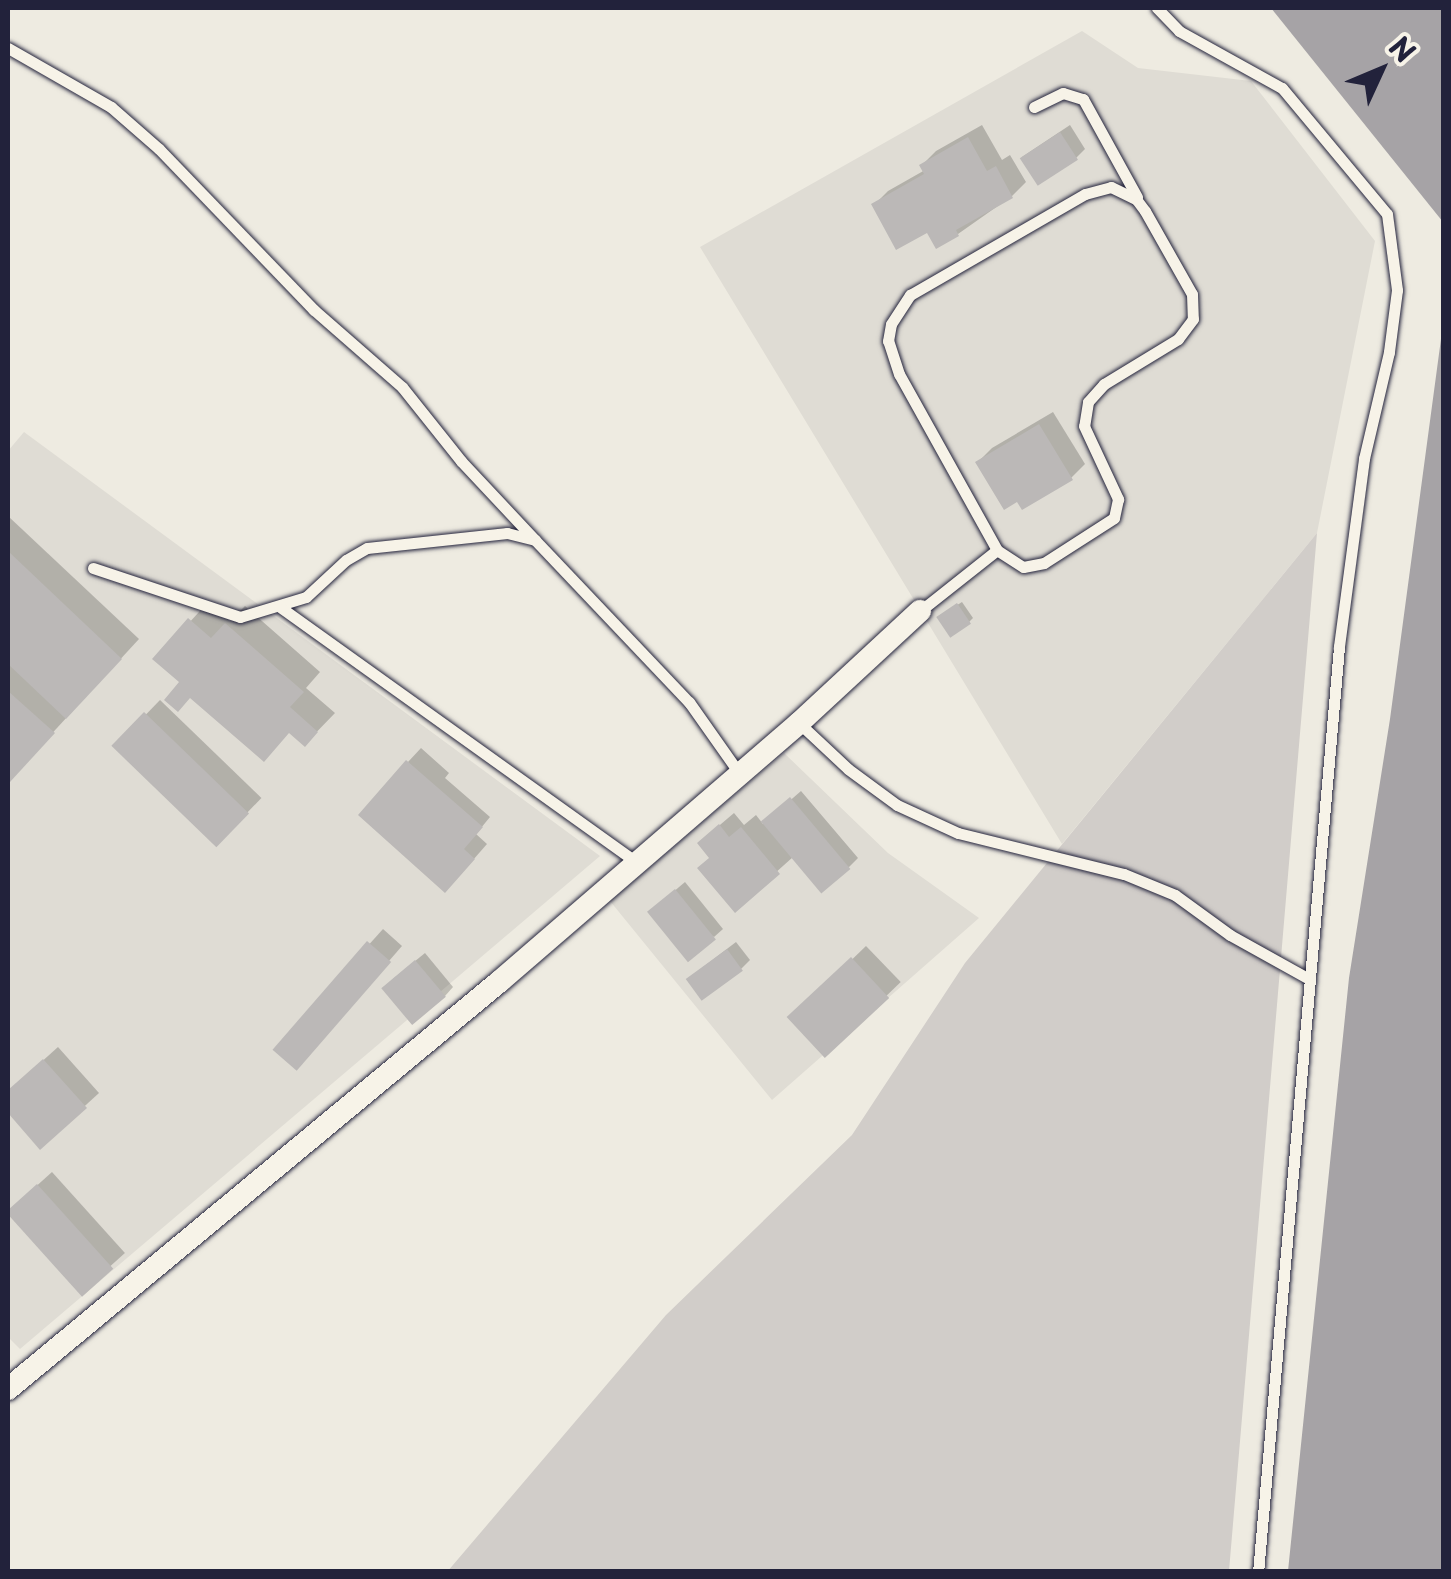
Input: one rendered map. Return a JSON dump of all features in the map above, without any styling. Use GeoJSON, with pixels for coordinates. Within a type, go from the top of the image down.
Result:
{"type":"FeatureCollection","features":[{"type":"Feature","properties":{"kind":"street"},"geometry":{"type":"LineString","coordinates":[[11,1378],[638,863],[920,611]]}},
{"type":"Feature","properties":{"kind":"lane"},"geometry":{"type":"LineString","coordinates":[[1157,8],[1179,31],[1282,88],[1387,214],[1397,290],[1389,352],[1364,459],[1344,609],[1258,1572]]}},
{"type":"Feature","properties":{"kind":"lane"},"geometry":{"type":"LineString","coordinates":[[8,48],[111,107],[158,148],[314,310],[402,387],[461,461],[689,702],[740,773]]}},
{"type":"Feature","properties":{"kind":"lane"},"geometry":{"type":"LineString","coordinates":[[1034,107],[1063,93],[1083,99],[1145,211],[1194,307],[1193,319],[1178,340],[1104,384],[1088,402],[1084,426],[1118,499],[1114,518],[1034,566],[1013,564],[998,550],[891,358],[891,324],[910,295],[1085,194],[1112,188],[1136,200],[1145,211]]}},
{"type":"Feature","properties":{"kind":"lane"},"geometry":{"type":"LineString","coordinates":[[93,568],[240,617],[306,597],[346,560],[368,548],[506,533],[535,540]]}},
{"type":"Feature","properties":{"kind":"lane"},"geometry":{"type":"LineString","coordinates":[[920,611],[998,550]]}},
{"type":"Feature","properties":{"kind":"lane"},"geometry":{"type":"LineString","coordinates":[[280,607],[638,863]]}},
{"type":"Feature","properties":{"kind":"lane"},"geometry":{"type":"LineString","coordinates":[[799,723],[848,769],[897,805],[958,832],[1124,874],[1175,895],[1230,935],[1309,978]]}},
{"type":"Feature","properties":{"kind":"shaded area"},"geometry":{"type":"Polygon","coordinates":[[[1271,8],[1443,8],[1443,222],[1271,8]]]}},
{"type":"Feature","properties":{"kind":"shaded area"},"geometry":{"type":"Polygon","coordinates":[[[1082,31],[1138,68],[1251,81],[1375,241],[1317,533],[1062,844],[700,247],[1082,31]]]}},
{"type":"Feature","properties":{"kind":"shaded area"},"geometry":{"type":"Polygon","coordinates":[[[1443,324],[1443,1571],[1288,1571],[1349,978],[1390,719],[1443,324]]]}},
{"type":"Feature","properties":{"kind":"shaded area"},"geometry":{"type":"Polygon","coordinates":[[[24,432],[600,856],[20,1349],[8,1337],[8,451],[24,432]]]}},
{"type":"Feature","properties":{"kind":"shaded area"},"geometry":{"type":"Polygon","coordinates":[[[1317,533],[1229,1571],[447,1572],[666,1315],[852,1135],[965,963],[1317,533]]]}},
{"type":"Feature","properties":{"kind":"shaded area"},"geometry":{"type":"Polygon","coordinates":[[[784,753],[888,853],[979,918],[772,1100],[610,901],[784,753]]]}},
{"type":"Feature","properties":{"kind":"building"},"geometry":{"type":"Polygon","coordinates":[[[1060,132],[1078,160],[1038,186],[1020,158],[1060,132]]]}},
{"type":"Feature","properties":{"kind":"building"},"geometry":{"type":"Polygon","coordinates":[[[968,137],[987,171],[996,166],[1013,198],[956,230],[959,236],[936,249],[927,233],[896,250],[871,204],[924,174],[919,165],[968,137]]]}},
{"type":"Feature","properties":{"kind":"building"},"geometry":{"type":"Polygon","coordinates":[[[1039,424],[1073,480],[1022,510],[1017,502],[1004,510],[975,462],[1039,424]]]}},
{"type":"Feature","properties":{"kind":"building"},"geometry":{"type":"Polygon","coordinates":[[[8,551],[122,659],[66,719],[8,664],[8,551]]]}},
{"type":"Feature","properties":{"kind":"building"},"geometry":{"type":"Polygon","coordinates":[[[957,603],[971,624],[950,638],[936,617],[957,603]]]}},
{"type":"Feature","properties":{"kind":"building"},"geometry":{"type":"Polygon","coordinates":[[[188,618],[211,638],[225,623],[304,692],[290,707],[318,732],[305,747],[289,733],[264,762],[190,698],[178,712],[164,700],[179,682],[152,659],[188,618]]]}},
{"type":"Feature","properties":{"kind":"building"},"geometry":{"type":"Polygon","coordinates":[[[8,691],[55,733],[10,782],[8,780],[8,691]]]}},
{"type":"Feature","properties":{"kind":"building"},"geometry":{"type":"Polygon","coordinates":[[[144,712],[249,813],[216,847],[111,746],[144,712]]]}},
{"type":"Feature","properties":{"kind":"building"},"geometry":{"type":"Polygon","coordinates":[[[406,760],[483,827],[464,849],[475,859],[445,893],[358,815],[406,760]]]}},
{"type":"Feature","properties":{"kind":"building"},"geometry":{"type":"Polygon","coordinates":[[[790,797],[850,869],[821,893],[761,821],[790,797]]]}},
{"type":"Feature","properties":{"kind":"building"},"geometry":{"type":"Polygon","coordinates":[[[719,824],[729,837],[741,827],[780,874],[735,913],[697,868],[709,858],[697,843],[719,824]]]}},
{"type":"Feature","properties":{"kind":"building"},"geometry":{"type":"Polygon","coordinates":[[[675,889],[716,940],[688,962],[647,912],[675,889]]]}},
{"type":"Feature","properties":{"kind":"building"},"geometry":{"type":"Polygon","coordinates":[[[367,941],[391,962],[297,1071],[273,1050],[367,941]]]}},
{"type":"Feature","properties":{"kind":"building"},"geometry":{"type":"Polygon","coordinates":[[[727,949],[743,971],[702,1001],[686,979],[727,949]]]}},
{"type":"Feature","properties":{"kind":"building"},"geometry":{"type":"Polygon","coordinates":[[[851,957],[889,998],[825,1058],[787,1017],[851,957]]]}},
{"type":"Feature","properties":{"kind":"building"},"geometry":{"type":"Polygon","coordinates":[[[415,960],[446,997],[412,1025],[381,988],[415,960]]]}},
{"type":"Feature","properties":{"kind":"building"},"geometry":{"type":"Polygon","coordinates":[[[43,1059],[87,1108],[40,1150],[8,1113],[8,1090],[43,1059]]]}},
{"type":"Feature","properties":{"kind":"building"},"geometry":{"type":"Polygon","coordinates":[[[37,1184],[113,1269],[82,1297],[8,1215],[8,1210],[37,1184]]]}}]}
